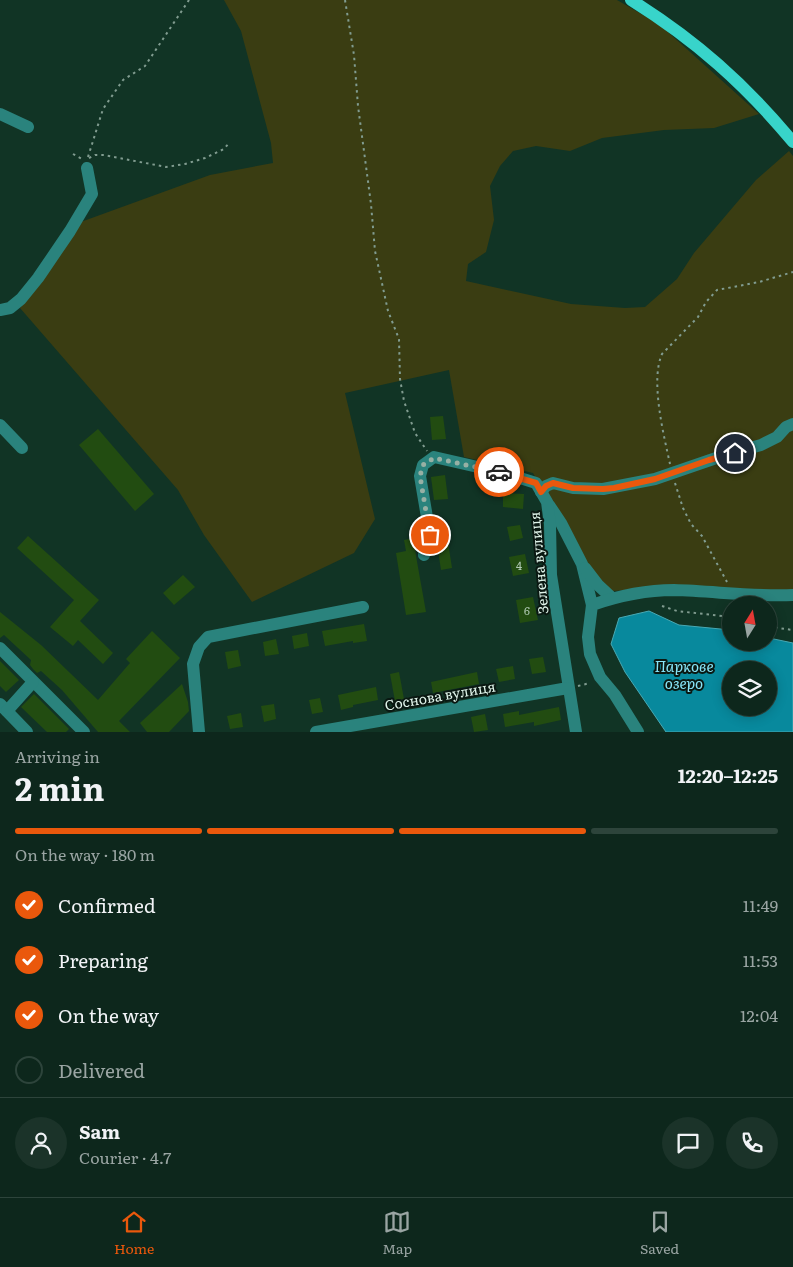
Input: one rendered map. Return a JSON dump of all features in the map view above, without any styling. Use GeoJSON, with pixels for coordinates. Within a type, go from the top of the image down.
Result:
{"type":"FeatureCollection","features":[{"type":"Feature","properties":{"kind":"main road"},"geometry":{"type":"LineString","coordinates":[[631,0],[664,21],[728,72],[750,93],[793,142]]}},
{"type":"Feature","properties":{"kind":"street"},"geometry":{"type":"LineString","coordinates":[[0,114],[28,127]]}},
{"type":"Feature","properties":{"kind":"street"},"geometry":{"type":"LineString","coordinates":[[0,310],[10,308],[21,299],[38,278],[75,223],[92,194],[87,164]]}},
{"type":"Feature","properties":{"kind":"street"},"geometry":{"type":"LineString","coordinates":[[612,598],[598,585],[582,564],[562,523],[544,497],[546,486],[553,483],[573,488],[603,489],[655,479],[761,445],[776,437],[786,427],[793,424]]}},
{"type":"Feature","properties":{"kind":"street"},"geometry":{"type":"LineString","coordinates":[[0,425],[22,448]]}},
{"type":"Feature","properties":{"kind":"street"},"geometry":{"type":"LineString","coordinates":[[424,554],[430,535],[420,476],[423,465],[434,458]]}},
{"type":"Feature","properties":{"kind":"street","name":"Зелена вулиця"},"geometry":{"type":"LineString","coordinates":[[434,458],[528,480],[536,483],[544,497],[550,524],[551,576],[576,732]]}},
{"type":"Feature","properties":{"kind":"street"},"geometry":{"type":"LineString","coordinates":[[582,564],[592,605],[588,637],[590,654],[600,678],[614,695],[638,732]]}},
{"type":"Feature","properties":{"kind":"street"},"geometry":{"type":"LineString","coordinates":[[592,605],[612,598],[674,590],[770,596],[793,594]]}},
{"type":"Feature","properties":{"kind":"street"},"geometry":{"type":"LineString","coordinates":[[199,732],[193,664],[199,647],[208,637],[364,607]]}},
{"type":"Feature","properties":{"kind":"street"},"geometry":{"type":"LineString","coordinates":[[0,648],[84,732]]}},
{"type":"Feature","properties":{"kind":"street"},"geometry":{"type":"LineString","coordinates":[[27,732],[3,707],[33,682]]}},
{"type":"Feature","properties":{"kind":"street","name":"Соснова вулиця"},"geometry":{"type":"LineString","coordinates":[[316,732],[568,688]]}},
{"type":"Feature","properties":{"kind":"path"},"geometry":{"type":"LineString","coordinates":[[87,164],[103,108],[123,80],[145,66],[189,0]]}},
{"type":"Feature","properties":{"kind":"path"},"geometry":{"type":"LineString","coordinates":[[345,0],[354,55],[375,252],[388,311],[399,339],[400,379],[408,416],[424,448],[434,458]]}},
{"type":"Feature","properties":{"kind":"path"},"geometry":{"type":"LineString","coordinates":[[87,164],[95,155],[104,155],[166,167],[206,158],[224,149],[229,143]]}},
{"type":"Feature","properties":{"kind":"path"},"geometry":{"type":"LineString","coordinates":[[73,154],[87,164]]}},
{"type":"Feature","properties":{"kind":"path"},"geometry":{"type":"LineString","coordinates":[[734,594],[702,536],[691,524],[683,508],[672,473],[664,435],[657,379],[658,367],[662,354],[698,317],[706,302],[717,290],[759,282],[793,272]]}},
{"type":"Feature","properties":{"kind":"path"},"geometry":{"type":"LineString","coordinates":[[662,606],[677,611],[722,616]]}},
{"type":"Feature","properties":{"kind":"path"},"geometry":{"type":"LineString","coordinates":[[778,628],[793,630]]}},
{"type":"Feature","properties":{"kind":"path"},"geometry":{"type":"LineString","coordinates":[[568,688],[586,685],[600,678]]}},
{"type":"Feature","properties":{"kind":"green space"},"geometry":{"type":"Polygon","coordinates":[[[224,0],[617,0],[659,24],[759,114],[714,128],[664,130],[602,138],[570,151],[536,146],[513,151],[500,166],[490,186],[494,220],[486,252],[468,264],[466,281],[571,304],[625,308],[645,307],[677,279],[694,253],[756,180],[789,151],[793,156],[793,591],[678,587],[612,591],[598,580],[533,473],[464,457],[449,370],[345,393],[375,519],[354,553],[252,602],[204,535],[178,490],[20,308],[78,223],[210,175],[273,163],[271,143],[241,31],[224,0]]]}},
{"type":"Feature","properties":{"kind":"water","name":"Паркове озеро"},"geometry":{"type":"Polygon","coordinates":[[[649,611],[679,625],[722,629],[722,651],[778,651],[778,640],[793,643],[793,732],[666,732],[625,672],[611,644],[619,618],[649,611]]]}},
{"type":"Feature","properties":{"kind":"building"},"geometry":{"type":"Polygon","coordinates":[[[443,416],[446,439],[432,440],[430,417],[443,416]]]}},
{"type":"Feature","properties":{"kind":"building"},"geometry":{"type":"Polygon","coordinates":[[[98,429],[154,494],[135,511],[79,445],[98,429]]]}},
{"type":"Feature","properties":{"kind":"building"},"geometry":{"type":"Polygon","coordinates":[[[445,475],[448,499],[434,500],[431,477],[445,475]]]}},
{"type":"Feature","properties":{"kind":"building"},"geometry":{"type":"Polygon","coordinates":[[[503,493],[524,494],[523,509],[503,507],[503,493]]]}},
{"type":"Feature","properties":{"kind":"building"},"geometry":{"type":"Polygon","coordinates":[[[520,525],[523,538],[510,541],[507,527],[520,525]]]}},
{"type":"Feature","properties":{"kind":"building"},"geometry":{"type":"Polygon","coordinates":[[[28,536],[99,600],[80,621],[113,653],[103,664],[78,640],[73,646],[50,627],[74,600],[17,548],[28,536]]]}},
{"type":"Feature","properties":{"kind":"building"},"geometry":{"type":"Polygon","coordinates":[[[414,538],[426,612],[406,615],[396,553],[406,551],[404,540],[414,538]]]}},
{"type":"Feature","properties":{"kind":"building"},"geometry":{"type":"Polygon","coordinates":[[[448,542],[452,568],[441,570],[437,544],[448,542]]]}},
{"type":"Feature","properties":{"kind":"building"},"geometry":{"type":"Polygon","coordinates":[[[525,554],[529,573],[513,576],[509,557],[525,554]]]}},
{"type":"Feature","properties":{"kind":"building"},"geometry":{"type":"Polygon","coordinates":[[[183,575],[195,587],[174,605],[163,593],[183,575]]]}},
{"type":"Feature","properties":{"kind":"building"},"geometry":{"type":"Polygon","coordinates":[[[533,597],[538,620],[520,623],[516,600],[533,597]]]}},
{"type":"Feature","properties":{"kind":"building"},"geometry":{"type":"Polygon","coordinates":[[[0,612],[41,645],[98,700],[130,663],[126,659],[152,631],[180,658],[119,721],[130,732],[98,732],[62,690],[41,671],[37,673],[33,669],[30,665],[31,660],[4,635],[0,638],[0,612]]]}},
{"type":"Feature","properties":{"kind":"building"},"geometry":{"type":"Polygon","coordinates":[[[364,624],[367,641],[353,643],[353,641],[325,646],[322,631],[364,624]]]}},
{"type":"Feature","properties":{"kind":"building"},"geometry":{"type":"Polygon","coordinates":[[[307,633],[309,646],[294,649],[292,636],[307,633]]]}},
{"type":"Feature","properties":{"kind":"building"},"geometry":{"type":"Polygon","coordinates":[[[276,639],[279,654],[265,656],[263,642],[276,639]]]}},
{"type":"Feature","properties":{"kind":"building"},"geometry":{"type":"Polygon","coordinates":[[[238,650],[241,666],[228,669],[225,652],[238,650]]]}},
{"type":"Feature","properties":{"kind":"building"},"geometry":{"type":"Polygon","coordinates":[[[543,657],[546,672],[532,674],[529,659],[543,657]]]}},
{"type":"Feature","properties":{"kind":"building"},"geometry":{"type":"Polygon","coordinates":[[[0,661],[19,680],[6,692],[0,686],[0,661]]]}},
{"type":"Feature","properties":{"kind":"building"},"geometry":{"type":"Polygon","coordinates":[[[513,666],[515,679],[499,682],[496,669],[513,666]]]}},
{"type":"Feature","properties":{"kind":"building"},"geometry":{"type":"Polygon","coordinates":[[[399,672],[404,699],[395,701],[390,674],[399,672]]]}},
{"type":"Feature","properties":{"kind":"building"},"geometry":{"type":"Polygon","coordinates":[[[477,672],[479,684],[433,693],[431,682],[477,672]]]}},
{"type":"Feature","properties":{"kind":"building"},"geometry":{"type":"Polygon","coordinates":[[[182,684],[189,711],[169,732],[147,732],[140,723],[182,684]]]}},
{"type":"Feature","properties":{"kind":"building"},"geometry":{"type":"Polygon","coordinates":[[[376,687],[378,700],[353,705],[353,707],[341,710],[338,695],[376,687]]]}},
{"type":"Feature","properties":{"kind":"building"},"geometry":{"type":"Polygon","coordinates":[[[34,694],[69,729],[66,732],[47,732],[21,707],[34,694]]]}},
{"type":"Feature","properties":{"kind":"building"},"geometry":{"type":"Polygon","coordinates":[[[320,698],[323,712],[312,714],[309,700],[320,698]]]}},
{"type":"Feature","properties":{"kind":"building"},"geometry":{"type":"Polygon","coordinates":[[[274,704],[276,719],[264,722],[261,706],[274,704]]]}},
{"type":"Feature","properties":{"kind":"building"},"geometry":{"type":"Polygon","coordinates":[[[559,707],[561,720],[534,726],[534,722],[505,727],[503,714],[519,711],[519,715],[559,707]]]}},
{"type":"Feature","properties":{"kind":"building"},"geometry":{"type":"Polygon","coordinates":[[[241,713],[243,727],[230,729],[227,716],[241,713]]]}},
{"type":"Feature","properties":{"kind":"building"},"geometry":{"type":"Polygon","coordinates":[[[485,714],[488,730],[474,732],[471,717],[485,714]]]}},
{"type":"Feature","properties":{"kind":"way so far"},"geometry":{"type":"LineString","coordinates":[[430,535],[420,476],[423,465],[434,458],[499,472]]}},
{"type":"Feature","properties":{"kind":"route"},"geometry":{"type":"LineString","coordinates":[[499,472],[536,483],[541,492],[546,486],[553,483],[573,488],[603,489],[655,479],[735,453]]}}]}
